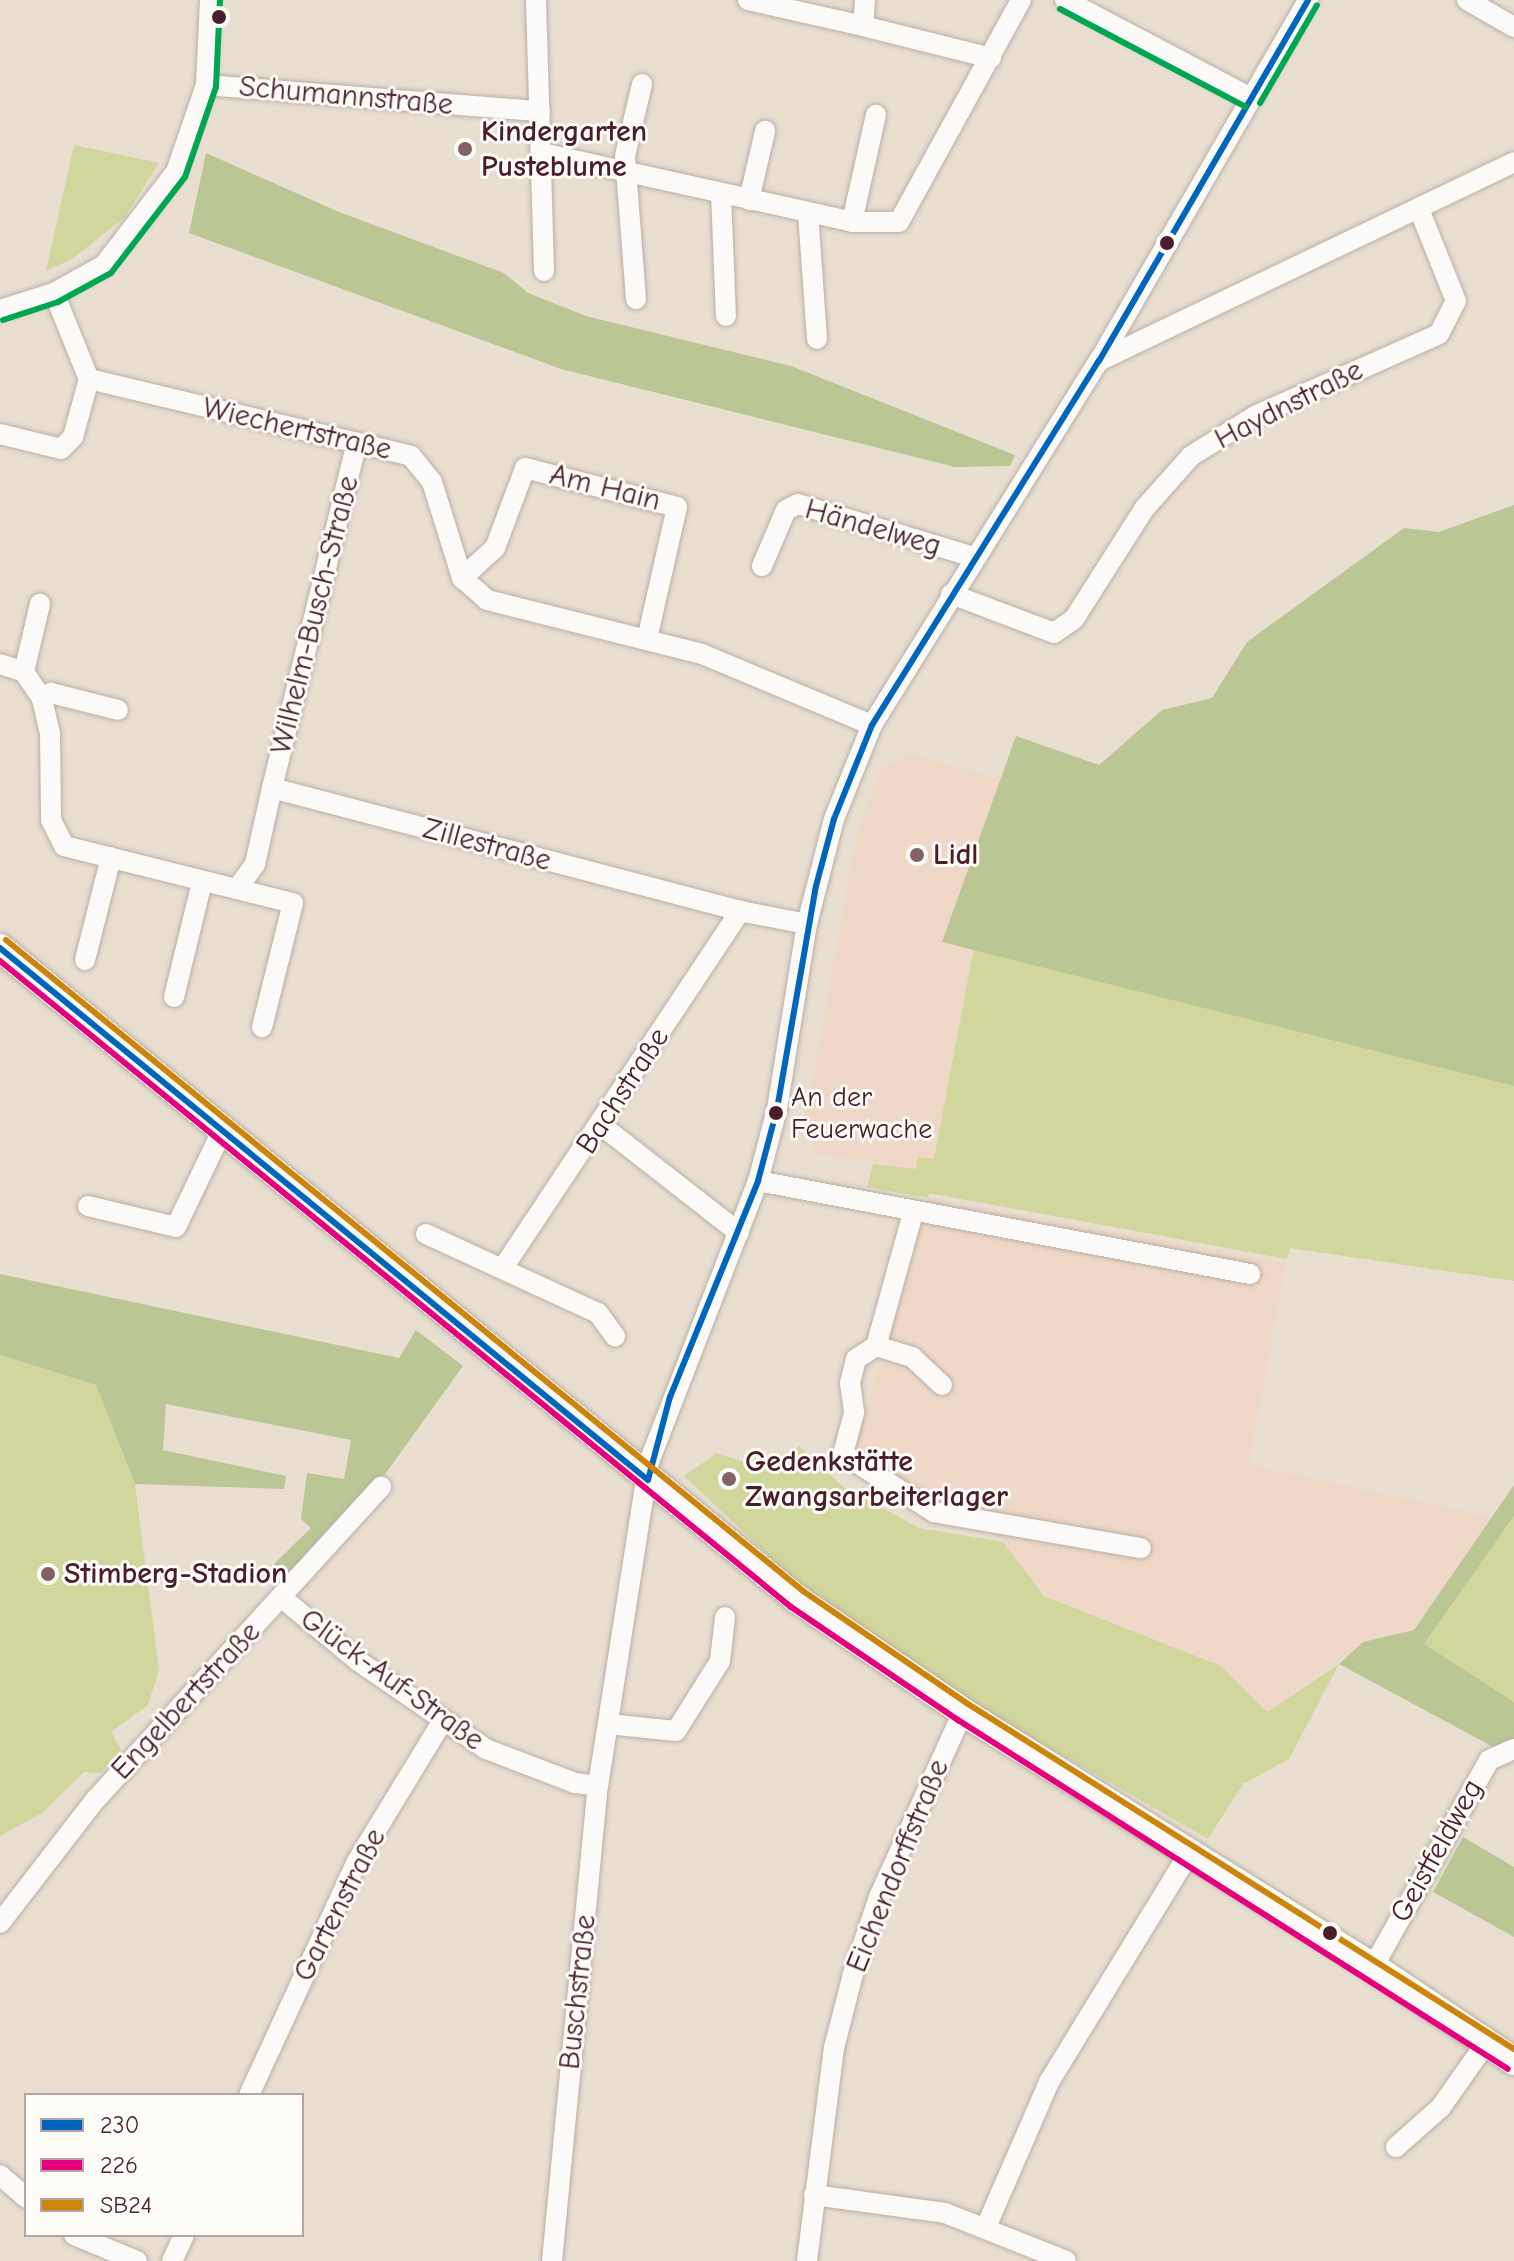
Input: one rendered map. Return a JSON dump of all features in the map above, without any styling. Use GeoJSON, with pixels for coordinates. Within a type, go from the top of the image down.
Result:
{"type":"FeatureCollection","features":[{"type":"Feature","properties":{"kind":"main road"},"geometry":{"type":"LineString","coordinates":[[0,948],[797,1599],[963,1712],[1373,1967],[1514,2061]]}},
{"type":"Feature","properties":{"kind":"street"},"geometry":{"type":"LineString","coordinates":[[0,310],[54,293],[104,265],[166,187],[194,130],[206,85],[210,0]]}},
{"type":"Feature","properties":{"kind":"street"},"geometry":{"type":"LineString","coordinates":[[536,0],[544,271]]}},
{"type":"Feature","properties":{"kind":"street"},"geometry":{"type":"LineString","coordinates":[[748,0],[991,58]]}},
{"type":"Feature","properties":{"kind":"street"},"geometry":{"type":"LineString","coordinates":[[863,26],[865,0]]}},
{"type":"Feature","properties":{"kind":"street"},"geometry":{"type":"LineString","coordinates":[[542,153],[852,222],[899,222],[1021,0]]}},
{"type":"Feature","properties":{"kind":"street"},"geometry":{"type":"LineString","coordinates":[[1065,0],[1251,98]]}},
{"type":"Feature","properties":{"kind":"street"},"geometry":{"type":"LineString","coordinates":[[648,1480],[670,1397],[758,1181],[777,1109],[807,924],[834,819],[872,725],[1099,361],[1308,0]]}},
{"type":"Feature","properties":{"kind":"street"},"geometry":{"type":"LineString","coordinates":[[1467,0],[1514,27]]}},
{"type":"Feature","properties":{"kind":"street"},"geometry":{"type":"LineString","coordinates":[[636,299],[630,173],[625,156],[642,84]]}},
{"type":"Feature","properties":{"kind":"street","name":"Schumannstraße"},"geometry":{"type":"LineString","coordinates":[[206,85],[540,111]]}},
{"type":"Feature","properties":{"kind":"street"},"geometry":{"type":"LineString","coordinates":[[852,222],[876,115]]}},
{"type":"Feature","properties":{"kind":"street"},"geometry":{"type":"LineString","coordinates":[[749,200],[765,131]]}},
{"type":"Feature","properties":{"kind":"street"},"geometry":{"type":"LineString","coordinates":[[1099,361],[1514,162]]}},
{"type":"Feature","properties":{"kind":"street"},"geometry":{"type":"LineString","coordinates":[[721,193],[726,316]]}},
{"type":"Feature","properties":{"kind":"street","name":"Haydnstraße"},"geometry":{"type":"LineString","coordinates":[[951,594],[1054,633],[1074,619],[1144,509],[1191,456],[1255,416],[1439,334],[1456,301],[1419,209]]}},
{"type":"Feature","properties":{"kind":"street"},"geometry":{"type":"LineString","coordinates":[[808,213],[817,339]]}},
{"type":"Feature","properties":{"kind":"street"},"geometry":{"type":"LineString","coordinates":[[0,434],[61,449],[73,437],[89,379],[54,293]]}},
{"type":"Feature","properties":{"kind":"street","name":"Wiechertstraße"},"geometry":{"type":"LineString","coordinates":[[89,379],[411,456],[432,482],[462,578]]}},
{"type":"Feature","properties":{"kind":"street","name":"Wilhelm-Busch-Straße"},"geometry":{"type":"LineString","coordinates":[[272,788],[357,442]]}},
{"type":"Feature","properties":{"kind":"street","name":"Am Hain"},"geometry":{"type":"LineString","coordinates":[[462,578],[495,548],[525,468],[677,507],[647,639]]}},
{"type":"Feature","properties":{"kind":"street","name":"Händelweg"},"geometry":{"type":"LineString","coordinates":[[762,566],[786,510],[798,504],[974,557]]}},
{"type":"Feature","properties":{"kind":"street"},"geometry":{"type":"LineString","coordinates":[[462,578],[487,600],[505,607],[702,654],[872,725]]}},
{"type":"Feature","properties":{"kind":"street"},"geometry":{"type":"LineString","coordinates":[[24,672],[40,604]]}},
{"type":"Feature","properties":{"kind":"street"},"geometry":{"type":"LineString","coordinates":[[0,664],[24,672],[42,699],[50,733],[51,820],[64,846],[293,903],[262,1027]]}},
{"type":"Feature","properties":{"kind":"street"},"geometry":{"type":"LineString","coordinates":[[42,699],[51,693],[118,710]]}},
{"type":"Feature","properties":{"kind":"street"},"geometry":{"type":"LineString","coordinates":[[237,889],[255,864],[272,788]]}},
{"type":"Feature","properties":{"kind":"street","name":"Zillestraße"},"geometry":{"type":"LineString","coordinates":[[272,788],[740,911],[807,924]]}},
{"type":"Feature","properties":{"kind":"street"},"geometry":{"type":"LineString","coordinates":[[85,960],[111,857]]}},
{"type":"Feature","properties":{"kind":"street"},"geometry":{"type":"LineString","coordinates":[[174,997],[202,882]]}},
{"type":"Feature","properties":{"kind":"street","name":"Bachstraße"},"geometry":{"type":"LineString","coordinates":[[503,1268],[601,1125],[740,911]]}},
{"type":"Feature","properties":{"kind":"street"},"geometry":{"type":"LineString","coordinates":[[601,1125],[739,1233]]}},
{"type":"Feature","properties":{"kind":"street"},"geometry":{"type":"LineString","coordinates":[[88,1206],[176,1227],[222,1131]]}},
{"type":"Feature","properties":{"kind":"street"},"geometry":{"type":"LineString","coordinates":[[758,1181],[913,1213],[1250,1274]]}},
{"type":"Feature","properties":{"kind":"street"},"geometry":{"type":"LineString","coordinates":[[913,1213],[876,1346],[856,1359],[850,1383],[854,1413],[843,1454],[934,1512],[1141,1548]]}},
{"type":"Feature","properties":{"kind":"street"},"geometry":{"type":"LineString","coordinates":[[426,1234],[598,1313],[615,1336]]}},
{"type":"Feature","properties":{"kind":"street"},"geometry":{"type":"LineString","coordinates":[[876,1346],[912,1357],[942,1385]]}},
{"type":"Feature","properties":{"kind":"street","name":"Buschstraße"},"geometry":{"type":"LineString","coordinates":[[552,2261],[598,1786],[648,1480]]}},
{"type":"Feature","properties":{"kind":"street","name":"Engelbertstraße"},"geometry":{"type":"LineString","coordinates":[[0,1923],[96,1799],[381,1487]]}},
{"type":"Feature","properties":{"kind":"street","name":"Glück-Auf-Straße"},"geometry":{"type":"LineString","coordinates":[[281,1597],[442,1722],[523,1766],[598,1786]]}},
{"type":"Feature","properties":{"kind":"street"},"geometry":{"type":"LineString","coordinates":[[608,1724],[676,1731],[720,1661],[725,1617]]}},
{"type":"Feature","properties":{"kind":"street","name":"Eichendorffstraße"},"geometry":{"type":"LineString","coordinates":[[807,2261],[834,2048],[853,1974],[879,1897],[963,1712]]}},
{"type":"Feature","properties":{"kind":"street","name":"Gartenstraße"},"geometry":{"type":"LineString","coordinates":[[250,2093],[356,1863],[442,1722]]}},
{"type":"Feature","properties":{"kind":"street","name":"Geistfeldweg"},"geometry":{"type":"LineString","coordinates":[[1373,1967],[1489,1760],[1514,1749]]}},
{"type":"Feature","properties":{"kind":"street"},"geometry":{"type":"LineString","coordinates":[[986,2227],[1049,2082],[1190,1852]]}},
{"type":"Feature","properties":{"kind":"street"},"geometry":{"type":"LineString","coordinates":[[1396,2147],[1441,2107],[1486,2043]]}},
{"type":"Feature","properties":{"kind":"street"},"geometry":{"type":"LineString","coordinates":[[0,2175],[24,2196]]}},
{"type":"Feature","properties":{"kind":"street"},"geometry":{"type":"LineString","coordinates":[[814,2195],[945,2213],[1060,2259]]}},
{"type":"Feature","properties":{"kind":"street"},"geometry":{"type":"LineString","coordinates":[[79,2237],[137,2261]]}},
{"type":"Feature","properties":{"kind":"street"},"geometry":{"type":"LineString","coordinates":[[172,2261],[183,2237]]}},
{"type":"Feature","properties":{"kind":"shaded area"},"geometry":{"type":"Polygon","coordinates":[[[912,754],[1002,780],[942,941],[974,947],[934,1160],[916,1169],[813,1153],[813,1142],[802,1138],[856,838],[880,770],[912,754]]]}},
{"type":"Feature","properties":{"kind":"shaded area"},"geometry":{"type":"Polygon","coordinates":[[[928,1198],[1286,1263],[1249,1465],[1491,1517],[1414,1630],[1363,1642],[1267,1712],[1221,1666],[1044,1596],[1003,1542],[853,1453],[928,1198]]]}},
{"type":"Feature","properties":{"kind":"green space"},"geometry":{"type":"Polygon","coordinates":[[[74,145],[159,163],[124,218],[72,259],[46,271],[74,145]]]}},
{"type":"Feature","properties":{"kind":"green space"},"geometry":{"type":"Polygon","coordinates":[[[206,153],[339,212],[504,273],[528,293],[586,316],[791,366],[1015,455],[1010,466],[955,467],[561,369],[189,233],[206,153]]]}},
{"type":"Feature","properties":{"kind":"green space"},"geometry":{"type":"Polygon","coordinates":[[[1514,505],[1514,1086],[942,942],[1016,736],[1099,765],[1162,710],[1212,698],[1247,642],[1404,528],[1439,532],[1514,505]]]}},
{"type":"Feature","properties":{"kind":"green space"},"geometry":{"type":"Polygon","coordinates":[[[974,947],[1514,1086],[1514,1281],[1290,1248],[1287,1259],[929,1193],[928,1198],[867,1187],[873,1164],[916,1169],[918,1157],[934,1159],[974,947]]]}},
{"type":"Feature","properties":{"kind":"green space"},"geometry":{"type":"Polygon","coordinates":[[[0,1274],[399,1358],[416,1330],[463,1366],[357,1513],[282,1577],[274,1564],[311,1528],[301,1519],[307,1473],[344,1479],[351,1440],[166,1404],[163,1450],[286,1476],[284,1489],[135,1484],[96,1385],[0,1355],[0,1274]]]}},
{"type":"Feature","properties":{"kind":"green space"},"geometry":{"type":"Polygon","coordinates":[[[0,1355],[96,1385],[135,1484],[159,1670],[148,1705],[111,1732],[121,1750],[101,1773],[84,1772],[42,1813],[0,1836],[0,1355]]]}},
{"type":"Feature","properties":{"kind":"green space"},"geometry":{"type":"Polygon","coordinates":[[[799,1446],[842,1486],[919,1528],[1003,1542],[1044,1596],[1221,1666],[1267,1712],[1339,1664],[1289,1759],[1243,1784],[1208,1839],[956,1694],[795,1580],[684,1476],[717,1453],[777,1473],[799,1446]]]}},
{"type":"Feature","properties":{"kind":"green space"},"geometry":{"type":"Polygon","coordinates":[[[1514,1485],[1514,1516],[1424,1644],[1514,1702],[1514,1739],[1495,1748],[1339,1664],[1363,1642],[1414,1630],[1514,1485]]]}},
{"type":"Feature","properties":{"kind":"green space"},"geometry":{"type":"Polygon","coordinates":[[[1514,1516],[1514,1702],[1423,1645],[1514,1516]]]}},
{"type":"Feature","properties":{"kind":"green space"},"geometry":{"type":"Polygon","coordinates":[[[1463,1837],[1514,1867],[1514,1937],[1433,1892],[1463,1837]]]}},
{"type":"Feature","properties":{"kind":"transit line"},"geometry":{"type":"LineString","coordinates":[[3,320],[58,302],[111,273],[185,177],[216,87],[220,0]]}},
{"type":"Feature","properties":{"kind":"transit line","name":"230"},"geometry":{"type":"LineString","coordinates":[[648,1480],[670,1397],[758,1181],[777,1109],[816,886],[834,819],[872,725],[1099,361],[1308,0]]}},
{"type":"Feature","properties":{"kind":"transit line"},"geometry":{"type":"LineString","coordinates":[[1260,103],[1317,5]]}},
{"type":"Feature","properties":{"kind":"transit line"},"geometry":{"type":"LineString","coordinates":[[1060,9],[1246,107]]}},
{"type":"Feature","properties":{"kind":"transit line","name":"SB24"},"geometry":{"type":"LineString","coordinates":[[6,940],[803,1591],[968,1704],[1514,2049]]}},
{"type":"Feature","properties":{"kind":"transit line","name":"230"},"geometry":{"type":"LineString","coordinates":[[0,948],[648,1480]]}},
{"type":"Feature","properties":{"kind":"transit line","name":"226"},"geometry":{"type":"LineString","coordinates":[[0,961],[791,1607],[958,1720],[1508,2069]]}},
{"type":"Feature","properties":{"kind":"place","name":"Kindergarten Pusteblume"},"geometry":{"type":"Point","coordinates":[465,149]}},
{"type":"Feature","properties":{"kind":"place","name":"Lidl"},"geometry":{"type":"Point","coordinates":[917,855]}},
{"type":"Feature","properties":{"kind":"place","name":"An der Feuerwache"},"geometry":{"type":"Point","coordinates":[776,1113]}},
{"type":"Feature","properties":{"kind":"place","name":"Gedenkstätte Zwangsarbeiterlager"},"geometry":{"type":"Point","coordinates":[729,1479]}},
{"type":"Feature","properties":{"kind":"place","name":"Stimberg-Stadion"},"geometry":{"type":"Point","coordinates":[48,1574]}}]}
